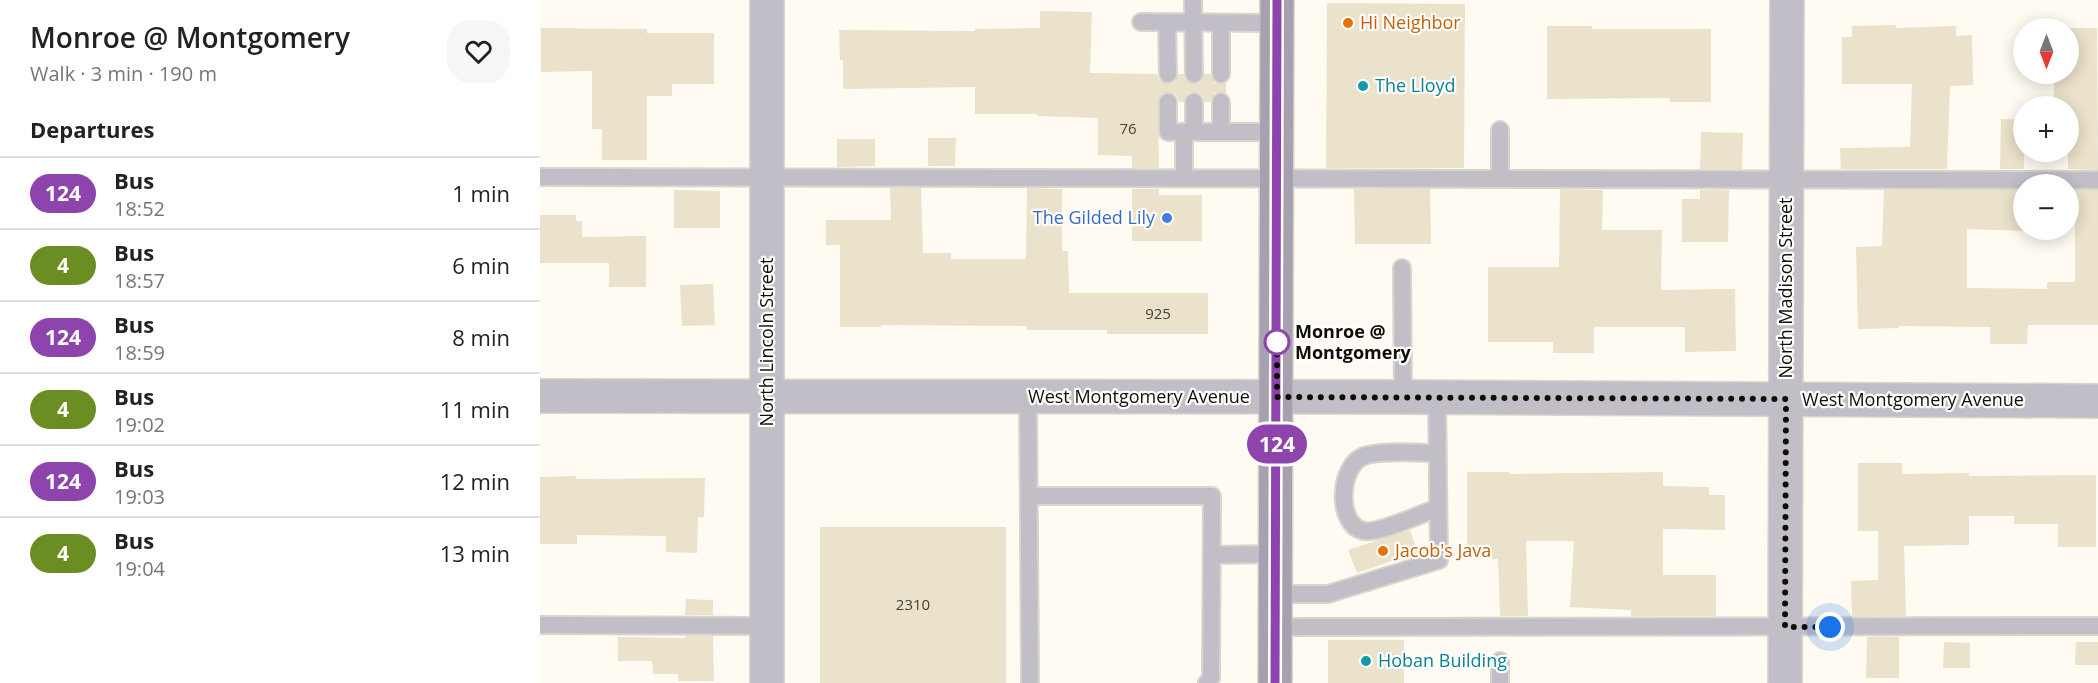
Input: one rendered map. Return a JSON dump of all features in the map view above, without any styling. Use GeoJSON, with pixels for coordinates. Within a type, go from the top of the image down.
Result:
{"type":"FeatureCollection","features":[{"type":"Feature","properties":{"kind":"main road"},"geometry":{"type":"LineString","coordinates":[[1275,683],[1277,12]]}},
{"type":"Feature","properties":{"kind":"street","name":"North Lincoln Street"},"geometry":{"type":"LineString","coordinates":[[766,683],[767,0]]}},
{"type":"Feature","properties":{"kind":"street","name":"North Madison Street"},"geometry":{"type":"LineString","coordinates":[[1785,683],[1787,0]]}},
{"type":"Feature","properties":{"kind":"street","name":"West Montgomery Avenue"},"geometry":{"type":"LineString","coordinates":[[540,396],[2098,401]]}},
{"type":"Feature","properties":{"kind":"lane"},"geometry":{"type":"LineString","coordinates":[[1194,0],[1194,74]]}},
{"type":"Feature","properties":{"kind":"lane"},"geometry":{"type":"LineString","coordinates":[[1141,22],[1221,23],[1277,12]]}},
{"type":"Feature","properties":{"kind":"lane"},"geometry":{"type":"LineString","coordinates":[[1167,22],[1168,74]]}},
{"type":"Feature","properties":{"kind":"lane"},"geometry":{"type":"LineString","coordinates":[[1221,23],[1221,74]]}},
{"type":"Feature","properties":{"kind":"lane"},"geometry":{"type":"LineString","coordinates":[[1168,102],[1168,132],[1277,132]]}},
{"type":"Feature","properties":{"kind":"lane"},"geometry":{"type":"LineString","coordinates":[[1184,178],[1194,102]]}},
{"type":"Feature","properties":{"kind":"lane"},"geometry":{"type":"LineString","coordinates":[[1221,102],[1221,132]]}},
{"type":"Feature","properties":{"kind":"lane"},"geometry":{"type":"LineString","coordinates":[[1500,129],[1500,178]]}},
{"type":"Feature","properties":{"kind":"lane"},"geometry":{"type":"LineString","coordinates":[[540,177],[2098,180]]}},
{"type":"Feature","properties":{"kind":"lane"},"geometry":{"type":"LineString","coordinates":[[1402,268],[1403,397]]}},
{"type":"Feature","properties":{"kind":"lane"},"geometry":{"type":"LineString","coordinates":[[1028,396],[1030,683]]}},
{"type":"Feature","properties":{"kind":"lane"},"geometry":{"type":"LineString","coordinates":[[1276,594],[1329,594],[1439,560],[1437,398]]}},
{"type":"Feature","properties":{"kind":"lane"},"geometry":{"type":"LineString","coordinates":[[1438,453],[1363,456],[1351,467],[1345,480],[1346,515],[1352,525],[1364,531],[1377,530],[1438,508]]}},
{"type":"Feature","properties":{"kind":"lane"},"geometry":{"type":"LineString","coordinates":[[1029,496],[1212,496],[1211,678],[1207,683]]}},
{"type":"Feature","properties":{"kind":"lane"},"geometry":{"type":"LineString","coordinates":[[1212,555],[1276,554]]}},
{"type":"Feature","properties":{"kind":"lane"},"geometry":{"type":"LineString","coordinates":[[540,625],[767,626]]}},
{"type":"Feature","properties":{"kind":"lane"},"geometry":{"type":"LineString","coordinates":[[1275,627],[2098,626]]}},
{"type":"Feature","properties":{"kind":"lane"},"geometry":{"type":"LineString","coordinates":[[1500,661],[1500,683]]}},
{"type":"Feature","properties":{"kind":"building","name":"The Lloyd"},"geometry":{"type":"Polygon","coordinates":[[[1327,3],[1465,4],[1464,168],[1326,168],[1327,3]]]}},
{"type":"Feature","properties":{"kind":"building"},"geometry":{"type":"Polygon","coordinates":[[[1040,11],[1092,12],[1090,73],[1157,74],[1159,80],[1168,84],[1174,83],[1178,74],[1184,74],[1185,80],[1194,84],[1200,83],[1204,74],[1210,74],[1215,83],[1226,83],[1226,93],[1215,93],[1210,102],[1204,102],[1203,96],[1195,92],[1188,93],[1184,102],[1179,102],[1173,93],[1162,93],[1158,102],[1159,168],[1132,168],[1132,156],[1098,155],[1098,118],[1037,116],[1037,114],[975,114],[975,87],[843,89],[843,60],[840,60],[839,30],[975,31],[975,29],[1040,28],[1040,11]]]}},
{"type":"Feature","properties":{"kind":"building"},"geometry":{"type":"Polygon","coordinates":[[[1896,25],[1896,28],[1956,26],[1956,36],[1972,35],[1973,85],[1950,86],[1947,169],[1841,169],[1840,148],[1910,147],[1912,84],[1842,84],[1842,37],[1852,37],[1852,26],[1896,25]]]}},
{"type":"Feature","properties":{"kind":"building"},"geometry":{"type":"Polygon","coordinates":[[[1547,26],[1592,26],[1592,29],[1711,29],[1711,102],[1670,102],[1670,98],[1547,99],[1547,26]]]}},
{"type":"Feature","properties":{"kind":"building"},"geometry":{"type":"Polygon","coordinates":[[[541,28],[647,29],[647,33],[714,33],[714,84],[672,84],[672,96],[647,96],[647,160],[602,160],[602,129],[592,129],[592,71],[541,72],[541,28]]]}},
{"type":"Feature","properties":{"kind":"building"},"geometry":{"type":"Polygon","coordinates":[[[2079,28],[2097,28],[2098,170],[2068,169],[2068,162],[2079,162],[2079,96],[2054,96],[2054,84],[2079,84],[2079,28]]]}},
{"type":"Feature","properties":{"kind":"building"},"geometry":{"type":"Polygon","coordinates":[[[2001,119],[2013,120],[2013,162],[2024,162],[2024,169],[2000,169],[2001,119]]]}},
{"type":"Feature","properties":{"kind":"building"},"geometry":{"type":"Polygon","coordinates":[[[1701,132],[1743,133],[1742,169],[1700,169],[1701,132]]]}},
{"type":"Feature","properties":{"kind":"building"},"geometry":{"type":"Polygon","coordinates":[[[928,138],[956,138],[955,166],[928,166],[928,138]]]}},
{"type":"Feature","properties":{"kind":"building"},"geometry":{"type":"Polygon","coordinates":[[[837,139],[875,139],[875,166],[837,167],[837,139]]]}},
{"type":"Feature","properties":{"kind":"building"},"geometry":{"type":"Polygon","coordinates":[[[890,188],[921,188],[923,253],[951,253],[951,259],[1026,259],[1027,188],[1062,189],[1062,251],[1068,251],[1069,293],[1208,293],[1208,334],[1107,334],[1107,330],[1027,330],[1027,326],[840,327],[840,245],[826,245],[826,220],[891,220],[890,188]]]}},
{"type":"Feature","properties":{"kind":"building","name":"The Gilded Lily"},"geometry":{"type":"Polygon","coordinates":[[[1132,189],[1159,189],[1159,195],[1202,195],[1202,241],[1132,241],[1132,189]]]}},
{"type":"Feature","properties":{"kind":"building"},"geometry":{"type":"Polygon","coordinates":[[[1354,189],[1430,189],[1431,244],[1355,244],[1354,189]]]}},
{"type":"Feature","properties":{"kind":"building"},"geometry":{"type":"Polygon","coordinates":[[[1560,189],[1603,190],[1602,230],[1662,230],[1661,290],[1735,289],[1736,351],[1685,352],[1685,327],[1594,327],[1594,353],[1553,353],[1553,342],[1488,342],[1488,267],[1559,267],[1560,189]]]}},
{"type":"Feature","properties":{"kind":"building"},"geometry":{"type":"Polygon","coordinates":[[[674,190],[720,191],[720,228],[674,228],[674,190]]]}},
{"type":"Feature","properties":{"kind":"building"},"geometry":{"type":"Polygon","coordinates":[[[1700,190],[1729,190],[1728,242],[1682,242],[1682,199],[1700,199],[1700,190]]]}},
{"type":"Feature","properties":{"kind":"building"},"geometry":{"type":"Polygon","coordinates":[[[1884,190],[2013,190],[2013,231],[1967,229],[1967,288],[2047,289],[2047,282],[2075,282],[2075,240],[2079,240],[2079,190],[2098,190],[2098,325],[2028,325],[2027,344],[1990,344],[1990,327],[1899,326],[1899,328],[1858,329],[1856,247],[1882,246],[1884,190]]]}},
{"type":"Feature","properties":{"kind":"building"},"geometry":{"type":"Polygon","coordinates":[[[540,215],[576,215],[576,221],[582,221],[582,237],[646,236],[646,287],[609,287],[609,263],[540,263],[540,215]]]}},
{"type":"Feature","properties":{"kind":"building"},"geometry":{"type":"Polygon","coordinates":[[[713,284],[715,325],[682,326],[680,285],[713,284]]]}},
{"type":"Feature","properties":{"kind":"building"},"geometry":{"type":"Polygon","coordinates":[[[1858,463],[1902,463],[1902,474],[2096,475],[2096,547],[2058,547],[2058,524],[2014,524],[2014,516],[1969,516],[1969,545],[1904,546],[1906,616],[1852,616],[1851,581],[1878,580],[1878,531],[1858,531],[1858,463]]]}},
{"type":"Feature","properties":{"kind":"building"},"geometry":{"type":"Polygon","coordinates":[[[1467,472],[1509,472],[1509,474],[1663,472],[1663,486],[1709,487],[1709,495],[1725,495],[1725,530],[1663,529],[1663,575],[1716,575],[1716,616],[1631,616],[1631,610],[1570,607],[1574,541],[1526,541],[1528,616],[1500,616],[1498,559],[1484,559],[1484,550],[1467,550],[1467,472]]]}},
{"type":"Feature","properties":{"kind":"building"},"geometry":{"type":"Polygon","coordinates":[[[576,476],[576,479],[705,478],[704,517],[698,517],[697,553],[666,552],[666,536],[577,535],[577,544],[540,544],[540,477],[576,476]]]}},
{"type":"Feature","properties":{"kind":"building"},"geometry":{"type":"Polygon","coordinates":[[[820,527],[1006,527],[1006,683],[820,683],[820,527]]]}},
{"type":"Feature","properties":{"kind":"building","name":"Jacob's Java"},"geometry":{"type":"Polygon","coordinates":[[[1410,530],[1418,552],[1357,573],[1348,550],[1410,530]]]}},
{"type":"Feature","properties":{"kind":"building"},"geometry":{"type":"Polygon","coordinates":[[[686,599],[713,600],[713,615],[685,615],[686,599]]]}},
{"type":"Feature","properties":{"kind":"building"},"geometry":{"type":"Polygon","coordinates":[[[685,636],[713,636],[714,681],[678,681],[678,674],[653,674],[652,661],[618,661],[618,637],[685,638],[685,636]]]}},
{"type":"Feature","properties":{"kind":"building"},"geometry":{"type":"Polygon","coordinates":[[[1867,637],[1899,637],[1899,678],[1866,678],[1867,637]]]}},
{"type":"Feature","properties":{"kind":"building","name":"Hoban Building"},"geometry":{"type":"Polygon","coordinates":[[[1328,640],[1404,640],[1404,683],[1328,683],[1328,640]]]}},
{"type":"Feature","properties":{"kind":"building"},"geometry":{"type":"Polygon","coordinates":[[[1944,642],[1970,643],[1970,668],[1943,668],[1944,642]]]}},
{"type":"Feature","properties":{"kind":"building"},"geometry":{"type":"Polygon","coordinates":[[[2076,642],[2098,642],[2098,665],[2075,665],[2076,642]]]}},
{"type":"Feature","properties":{"kind":"bus line","name":"124"},"geometry":{"type":"LineString","coordinates":[[1275,683],[1277,0]]}},
{"type":"Feature","properties":{"kind":"place","name":"Hi Neighbor"},"geometry":{"type":"Point","coordinates":[1348,23]}},
{"type":"Feature","properties":{"kind":"place","name":"The Lloyd"},"geometry":{"type":"Point","coordinates":[1363,86]}},
{"type":"Feature","properties":{"kind":"place","name":"The Gilded Lily"},"geometry":{"type":"Point","coordinates":[1167,218]}},
{"type":"Feature","properties":{"kind":"place","name":"Monroe @ Montgomery"},"geometry":{"type":"Point","coordinates":[1277,342]}},
{"type":"Feature","properties":{"kind":"place","name":"Jacob's Java"},"geometry":{"type":"Point","coordinates":[1383,551]}},
{"type":"Feature","properties":{"kind":"place","name":"Hoban Building"},"geometry":{"type":"Point","coordinates":[1366,661]}},
{"type":"Feature","properties":{"kind":"route"},"geometry":{"type":"LineString","coordinates":[[1277,342],[1277,332],[1277,397],[1786,399],[1785,627],[1830,627]]}}]}
